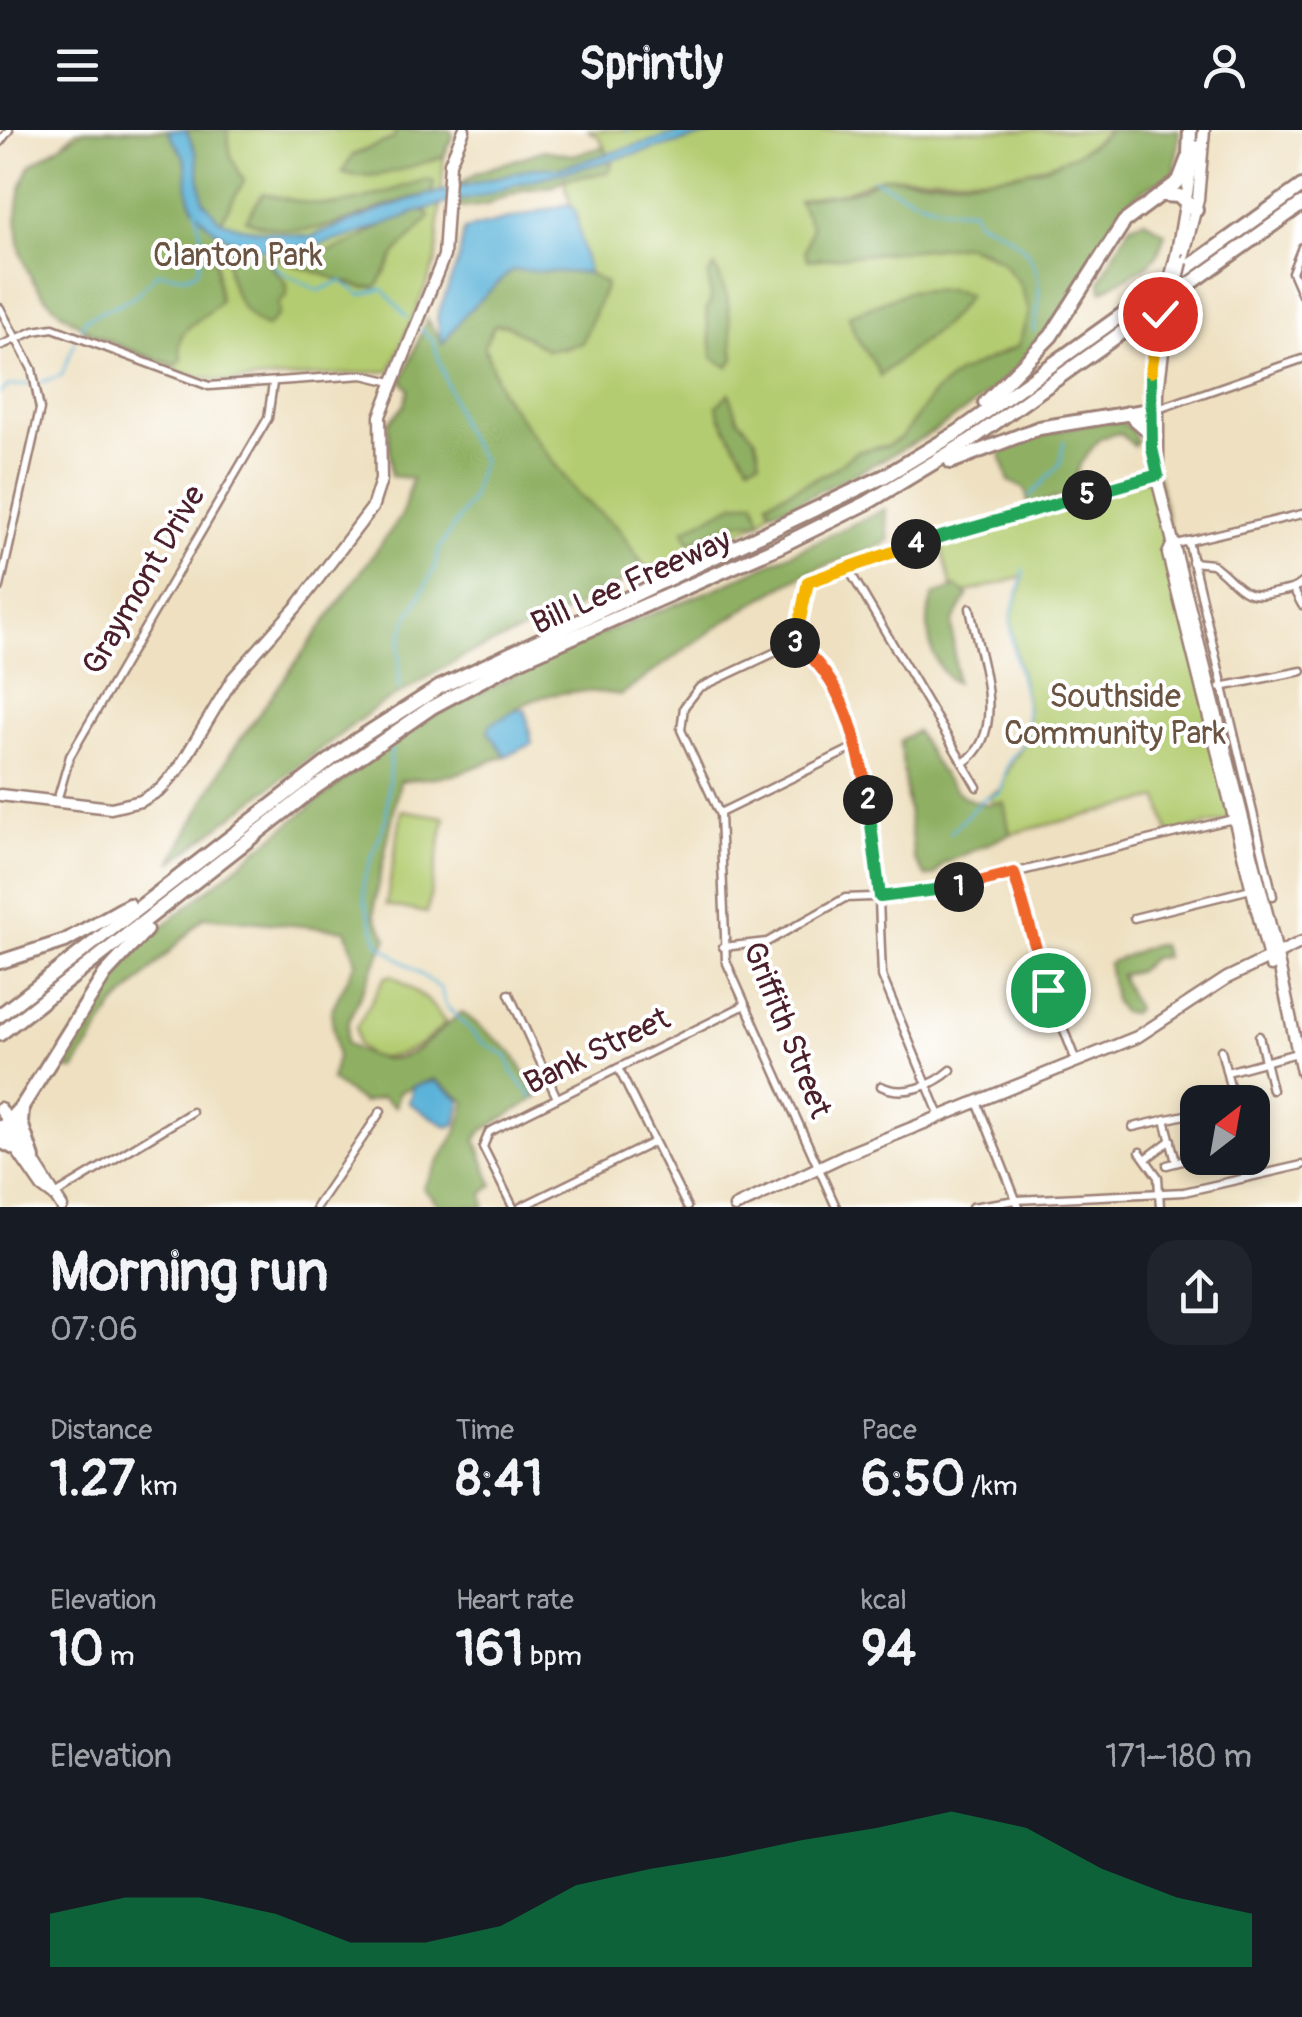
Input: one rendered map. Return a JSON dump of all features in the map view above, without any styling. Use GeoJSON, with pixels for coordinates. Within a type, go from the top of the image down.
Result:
{"type":"FeatureCollection","features":[{"type":"Feature","properties":{"kind":"highway"},"geometry":{"type":"LineString","coordinates":[[889,482],[1026,365],[1068,311],[1117,230],[1182,176],[1193,130]]}},
{"type":"Feature","properties":{"kind":"highway","name":"Bill Lee Freeway"},"geometry":{"type":"LineString","coordinates":[[0,1034],[357,757],[461,690],[798,538],[889,482],[1302,186]]}},
{"type":"Feature","properties":{"kind":"highway"},"geometry":{"type":"LineString","coordinates":[[1157,198],[1172,194],[1193,206]]}},
{"type":"Feature","properties":{"kind":"highway","name":"Bill Lee Freeway"},"geometry":{"type":"LineString","coordinates":[[0,1015],[355,741],[438,688],[889,482],[971,440],[1302,204]]}},
{"type":"Feature","properties":{"kind":"highway"},"geometry":{"type":"LineString","coordinates":[[889,482],[1021,433],[1154,410]]}},
{"type":"Feature","properties":{"kind":"highway"},"geometry":{"type":"LineString","coordinates":[[1125,412],[1139,418],[1151,432]]}},
{"type":"Feature","properties":{"kind":"highway"},"geometry":{"type":"LineString","coordinates":[[16,1149],[2,1129],[23,1105],[105,974],[210,870]]}},
{"type":"Feature","properties":{"kind":"highway"},"geometry":{"type":"LineString","coordinates":[[0,962],[65,941],[175,880]]}},
{"type":"Feature","properties":{"kind":"highway"},"geometry":{"type":"LineString","coordinates":[[23,1105],[20,1123],[33,1158]]}},
{"type":"Feature","properties":{"kind":"main road"},"geometry":{"type":"LineString","coordinates":[[0,794],[118,807],[161,789],[180,767],[233,678],[309,599],[376,500],[380,480],[379,422],[444,256],[450,163],[464,130]]}},
{"type":"Feature","properties":{"kind":"main road"},"geometry":{"type":"LineString","coordinates":[[1193,130],[1193,206]]}},
{"type":"Feature","properties":{"kind":"main road"},"geometry":{"type":"LineString","coordinates":[[1204,130],[1193,206],[1161,331],[1151,432],[1172,545],[1168,554],[1212,689],[1250,889],[1272,956]]}},
{"type":"Feature","properties":{"kind":"main road"},"geometry":{"type":"LineString","coordinates":[[1154,410],[1158,475]]}},
{"type":"Feature","properties":{"kind":"main road"},"geometry":{"type":"LineString","coordinates":[[1238,818],[1302,1072]]}},
{"type":"Feature","properties":{"kind":"main road"},"geometry":{"type":"LineString","coordinates":[[735,1207],[940,1116],[1136,1037],[1227,978],[1302,942]]}},
{"type":"Feature","properties":{"kind":"main road"},"geometry":{"type":"LineString","coordinates":[[0,1108],[2,1129],[33,1158],[62,1207]]}},
{"type":"Feature","properties":{"kind":"main road"},"geometry":{"type":"LineString","coordinates":[[16,1149],[42,1187],[54,1196]]}},
{"type":"Feature","properties":{"kind":"street"},"geometry":{"type":"LineString","coordinates":[[0,142],[9,130]]}},
{"type":"Feature","properties":{"kind":"street"},"geometry":{"type":"LineString","coordinates":[[1302,247],[1292,272],[1302,294]]}},
{"type":"Feature","properties":{"kind":"street"},"geometry":{"type":"LineString","coordinates":[[0,308],[36,380],[40,410],[0,587]]}},
{"type":"Feature","properties":{"kind":"street"},"geometry":{"type":"LineString","coordinates":[[0,346],[44,329],[63,330],[195,383],[233,387],[363,375],[392,382]]}},
{"type":"Feature","properties":{"kind":"street"},"geometry":{"type":"LineString","coordinates":[[1154,410],[1302,359]]}},
{"type":"Feature","properties":{"kind":"street","name":"Graymont Drive"},"geometry":{"type":"LineString","coordinates":[[57,802],[70,756],[268,418],[273,383]]}},
{"type":"Feature","properties":{"kind":"street"},"geometry":{"type":"LineString","coordinates":[[940,1116],[884,981],[877,849],[858,746],[839,696],[795,643],[808,582],[846,565],[1158,475]]}},
{"type":"Feature","properties":{"kind":"street"},"geometry":{"type":"LineString","coordinates":[[1172,545],[1302,514]]}},
{"type":"Feature","properties":{"kind":"street"},"geometry":{"type":"LineString","coordinates":[[1188,542],[1212,689],[1273,896]]}},
{"type":"Feature","properties":{"kind":"street"},"geometry":{"type":"LineString","coordinates":[[1192,562],[1216,566],[1249,596],[1294,590],[1302,583]]}},
{"type":"Feature","properties":{"kind":"street"},"geometry":{"type":"LineString","coordinates":[[846,565],[978,788]]}},
{"type":"Feature","properties":{"kind":"street"},"geometry":{"type":"LineString","coordinates":[[1294,590],[1302,605]]}},
{"type":"Feature","properties":{"kind":"street"},"geometry":{"type":"LineString","coordinates":[[963,763],[979,751],[989,724],[970,608]]}},
{"type":"Feature","properties":{"kind":"street","name":"Griffith Street"},"geometry":{"type":"LineString","coordinates":[[795,643],[707,683],[684,707],[682,739],[720,813],[723,948],[836,1207]]}},
{"type":"Feature","properties":{"kind":"street"},"geometry":{"type":"LineString","coordinates":[[1212,689],[1302,671]]}},
{"type":"Feature","properties":{"kind":"street"},"geometry":{"type":"LineString","coordinates":[[720,813],[748,804],[776,784],[858,746]]}},
{"type":"Feature","properties":{"kind":"street"},"geometry":{"type":"LineString","coordinates":[[723,948],[768,942],[837,901],[924,894],[1238,818]]}},
{"type":"Feature","properties":{"kind":"street"},"geometry":{"type":"LineString","coordinates":[[1014,873],[1037,962],[1076,1062]]}},
{"type":"Feature","properties":{"kind":"street"},"geometry":{"type":"LineString","coordinates":[[1134,918],[1250,889]]}},
{"type":"Feature","properties":{"kind":"street"},"geometry":{"type":"LineString","coordinates":[[509,994],[557,1098]]}},
{"type":"Feature","properties":{"kind":"street","name":"Bank Street"},"geometry":{"type":"LineString","coordinates":[[512,1207],[485,1151],[483,1142],[489,1132],[746,1005]]}},
{"type":"Feature","properties":{"kind":"street"},"geometry":{"type":"LineString","coordinates":[[1259,1036],[1272,1090]]}},
{"type":"Feature","properties":{"kind":"street"},"geometry":{"type":"LineString","coordinates":[[1221,1050],[1230,1085]]}},
{"type":"Feature","properties":{"kind":"street"},"geometry":{"type":"LineString","coordinates":[[1227,1072],[1297,1053]]}},
{"type":"Feature","properties":{"kind":"street"},"geometry":{"type":"LineString","coordinates":[[618,1068],[687,1207]]}},
{"type":"Feature","properties":{"kind":"street"},"geometry":{"type":"LineString","coordinates":[[885,1085],[901,1092],[951,1070]]}},
{"type":"Feature","properties":{"kind":"street"},"geometry":{"type":"LineString","coordinates":[[977,1102],[1017,1204]]}},
{"type":"Feature","properties":{"kind":"street"},"geometry":{"type":"LineString","coordinates":[[316,1207],[381,1111]]}},
{"type":"Feature","properties":{"kind":"street"},"geometry":{"type":"LineString","coordinates":[[54,1196],[192,1112]]}},
{"type":"Feature","properties":{"kind":"street"},"geometry":{"type":"LineString","coordinates":[[1133,1127],[1180,1116]]}},
{"type":"Feature","properties":{"kind":"street"},"geometry":{"type":"LineString","coordinates":[[1165,1119],[1172,1163],[1180,1161]]}},
{"type":"Feature","properties":{"kind":"street"},"geometry":{"type":"LineString","coordinates":[[1147,1158],[1171,1140]]}},
{"type":"Feature","properties":{"kind":"street"},"geometry":{"type":"LineString","coordinates":[[521,1207],[654,1142]]}},
{"type":"Feature","properties":{"kind":"street"},"geometry":{"type":"LineString","coordinates":[[1140,1152],[1158,1177],[1160,1207]]}},
{"type":"Feature","properties":{"kind":"street"},"geometry":{"type":"LineString","coordinates":[[972,1207],[1202,1189],[1302,1165]]}},
{"type":"Feature","properties":{"kind":"green space","name":"Clanton Park"},"geometry":{"type":"Polygon","coordinates":[[[76,130],[444,130],[453,135],[444,157],[436,262],[390,371],[226,382],[180,372],[83,331],[26,182],[76,130]]]}},
{"type":"Feature","properties":{"kind":"green space"},"geometry":{"type":"Polygon","coordinates":[[[84,130],[227,130],[231,157],[244,181],[222,219],[215,256],[220,301],[185,332],[180,348],[182,359],[177,365],[98,336],[74,321],[35,284],[23,260],[18,214],[27,173],[31,165],[84,130]]]}},
{"type":"Feature","properties":{"kind":"green space"},"geometry":{"type":"Polygon","coordinates":[[[396,130],[450,130],[453,135],[444,156],[380,175],[342,172],[353,155],[394,138],[396,130]]]}},
{"type":"Feature","properties":{"kind":"green space"},"geometry":{"type":"Polygon","coordinates":[[[588,130],[1110,130],[1076,156],[1023,172],[994,177],[882,177],[804,208],[812,227],[805,251],[813,259],[966,245],[1000,260],[1020,284],[1029,310],[1027,329],[1018,346],[958,374],[933,394],[902,437],[886,446],[857,451],[831,471],[768,501],[770,510],[761,522],[650,571],[632,552],[619,529],[578,495],[502,394],[484,346],[494,325],[507,325],[563,350],[582,342],[606,284],[588,273],[564,179],[607,173],[612,165],[599,137],[588,130]]]}},
{"type":"Feature","properties":{"kind":"green space"},"geometry":{"type":"Polygon","coordinates":[[[1110,130],[1179,130],[1175,173],[1142,190],[1121,209],[1052,324],[1025,359],[973,405],[915,442],[790,506],[770,510],[768,501],[831,471],[857,451],[886,446],[902,437],[933,394],[957,374],[1018,346],[1029,311],[1020,284],[1000,260],[966,245],[808,260],[805,251],[812,227],[799,201],[853,191],[885,177],[975,179],[1034,170],[1061,161],[1110,130]]]}},
{"type":"Feature","properties":{"kind":"green space"},"geometry":{"type":"Polygon","coordinates":[[[605,147],[612,165],[607,173],[522,190],[486,205],[462,208],[457,204],[457,186],[476,173],[544,150],[572,155],[605,147]]]}},
{"type":"Feature","properties":{"kind":"green space"},"geometry":{"type":"Polygon","coordinates":[[[427,179],[434,181],[432,194],[320,228],[273,228],[246,220],[263,193],[311,203],[346,203],[427,179]]]}},
{"type":"Feature","properties":{"kind":"green space"},"geometry":{"type":"Polygon","coordinates":[[[408,211],[426,211],[430,217],[396,253],[377,287],[363,288],[277,259],[290,247],[313,253],[338,248],[408,211]]]}},
{"type":"Feature","properties":{"kind":"green space"},"geometry":{"type":"Polygon","coordinates":[[[1145,220],[1165,233],[1158,254],[1146,266],[1102,291],[1100,281],[1130,225],[1145,220]]]}},
{"type":"Feature","properties":{"kind":"green space"},"geometry":{"type":"Polygon","coordinates":[[[232,244],[257,250],[287,284],[287,295],[279,302],[279,314],[267,327],[248,314],[234,292],[227,266],[232,244]]]}},
{"type":"Feature","properties":{"kind":"green space"},"geometry":{"type":"Polygon","coordinates":[[[715,266],[727,296],[734,359],[728,367],[713,358],[706,311],[711,300],[708,275],[715,266]]]}},
{"type":"Feature","properties":{"kind":"green space"},"geometry":{"type":"Polygon","coordinates":[[[512,269],[588,273],[606,284],[582,343],[547,350],[507,325],[494,325],[484,346],[502,394],[578,495],[619,529],[642,564],[622,582],[572,610],[468,654],[375,708],[171,863],[230,754],[402,515],[412,478],[391,476],[388,423],[404,406],[409,389],[402,381],[427,319],[443,343],[466,313],[512,269]]]}},
{"type":"Feature","properties":{"kind":"green space"},"geometry":{"type":"Polygon","coordinates":[[[950,289],[968,295],[939,329],[880,376],[856,336],[849,315],[910,291],[950,289]]]}},
{"type":"Feature","properties":{"kind":"green space"},"geometry":{"type":"Polygon","coordinates":[[[729,393],[738,418],[756,439],[760,460],[749,464],[721,419],[717,406],[729,393]]]}},
{"type":"Feature","properties":{"kind":"green space"},"geometry":{"type":"Polygon","coordinates":[[[1114,418],[1130,428],[1137,441],[1134,446],[1120,433],[1100,438],[1080,464],[1071,494],[1029,506],[1025,489],[1009,481],[1000,453],[1035,436],[1114,418]]]}},
{"type":"Feature","properties":{"kind":"green space","name":"Southside Community Park"},"geometry":{"type":"Polygon","coordinates":[[[1158,475],[1233,819],[1169,834],[1159,798],[1010,834],[1004,803],[994,805],[989,795],[1002,789],[1028,725],[1011,621],[1023,577],[954,596],[939,538],[1158,475]]]}},
{"type":"Feature","properties":{"kind":"green space"},"geometry":{"type":"Polygon","coordinates":[[[755,501],[761,522],[735,522],[690,543],[684,530],[734,504],[755,501]]]}},
{"type":"Feature","properties":{"kind":"green space"},"geometry":{"type":"Polygon","coordinates":[[[885,509],[889,540],[810,572],[761,599],[621,695],[584,691],[534,700],[488,731],[506,756],[453,775],[400,781],[375,900],[374,915],[387,938],[348,1022],[346,1043],[381,1059],[396,1058],[422,1047],[462,1012],[512,1052],[538,1097],[482,1131],[476,1140],[493,1185],[483,1194],[485,1207],[441,1207],[423,1188],[458,1130],[466,1102],[434,1079],[399,1092],[395,1107],[382,1097],[363,1103],[331,1080],[337,1057],[331,1011],[356,962],[346,930],[204,917],[114,1007],[74,1070],[58,1069],[126,956],[404,731],[590,638],[720,587],[885,509]]]}},
{"type":"Feature","properties":{"kind":"green space"},"geometry":{"type":"Polygon","coordinates":[[[957,587],[968,595],[952,623],[956,683],[947,677],[934,656],[928,617],[934,595],[957,587]]]}},
{"type":"Feature","properties":{"kind":"green space"},"geometry":{"type":"Polygon","coordinates":[[[916,731],[940,771],[961,794],[987,804],[1003,802],[1010,834],[943,864],[935,875],[926,877],[914,859],[900,741],[916,731]]]}},
{"type":"Feature","properties":{"kind":"green space"},"geometry":{"type":"Polygon","coordinates":[[[402,810],[445,817],[427,913],[386,905],[402,810]]]}},
{"type":"Feature","properties":{"kind":"green space"},"geometry":{"type":"Polygon","coordinates":[[[1161,945],[1165,957],[1152,958],[1138,971],[1120,975],[1136,1009],[1132,1014],[1122,1012],[1114,1000],[1108,963],[1161,945]]]}},
{"type":"Feature","properties":{"kind":"green space"},"geometry":{"type":"Polygon","coordinates":[[[392,975],[427,1000],[446,1023],[412,1049],[371,1058],[358,1045],[356,1028],[385,977],[392,975]]]}},
{"type":"Feature","properties":{"kind":"water"},"geometry":{"type":"Polygon","coordinates":[[[168,130],[186,130],[196,153],[203,200],[218,219],[242,228],[310,237],[408,200],[533,168],[560,168],[688,130],[729,130],[429,208],[332,242],[271,250],[242,245],[217,232],[195,209],[189,197],[184,157],[168,130]]]}},
{"type":"Feature","properties":{"kind":"water"},"geometry":{"type":"Polygon","coordinates":[[[569,204],[575,210],[588,273],[512,270],[466,313],[442,344],[437,317],[459,258],[464,230],[569,204]]]}},
{"type":"Feature","properties":{"kind":"water"},"geometry":{"type":"Polygon","coordinates":[[[518,709],[526,711],[532,744],[506,756],[488,731],[491,724],[518,709]]]}},
{"type":"Feature","properties":{"kind":"water"},"geometry":{"type":"Polygon","coordinates":[[[435,1081],[461,1100],[456,1124],[448,1127],[409,1103],[413,1086],[435,1081]]]}},
{"type":"Feature","properties":{"kind":"waterway"},"geometry":{"type":"LineString","coordinates":[[873,179],[935,206],[973,209],[976,220],[1024,249],[1032,261],[1039,291],[1034,331]]}},
{"type":"Feature","properties":{"kind":"waterway"},"geometry":{"type":"LineString","coordinates":[[81,328],[86,319],[134,297],[157,273],[186,276],[197,271],[204,250],[196,209]]}},
{"type":"Feature","properties":{"kind":"waterway"},"geometry":{"type":"LineString","coordinates":[[268,248],[269,257],[279,270],[318,291],[341,281],[361,295],[383,289],[407,317]]}},
{"type":"Feature","properties":{"kind":"waterway"},"geometry":{"type":"LineString","coordinates":[[399,689],[399,648],[405,624],[434,569],[439,549],[471,499],[482,460],[462,429],[433,341],[421,329]]}},
{"type":"Feature","properties":{"kind":"waterway"},"geometry":{"type":"LineString","coordinates":[[42,382],[62,375],[75,341]]}},
{"type":"Feature","properties":{"kind":"waterway"},"geometry":{"type":"LineString","coordinates":[[0,393],[8,386],[31,384]]}},
{"type":"Feature","properties":{"kind":"waterway"},"geometry":{"type":"LineString","coordinates":[[1029,497],[1060,464],[1064,441]]}},
{"type":"Feature","properties":{"kind":"waterway"},"geometry":{"type":"LineString","coordinates":[[950,833],[984,798],[1000,793],[1008,763],[1025,737],[1024,693],[1011,636],[1013,609],[1024,569]]}},
{"type":"Feature","properties":{"kind":"waterway"},"geometry":{"type":"LineString","coordinates":[[391,747],[386,818],[363,882],[365,902],[379,944],[441,989],[445,1005],[482,1042],[507,1056],[513,1073],[534,1099]]}},
{"type":"Feature","properties":{"kind":"route"},"geometry":{"type":"LineString","coordinates":[[1048,990],[1014,873],[924,894],[880,897],[877,849],[854,729],[839,696],[795,643],[809,580],[859,560],[1158,475],[1152,458],[1150,390],[1160,314]]}}]}
